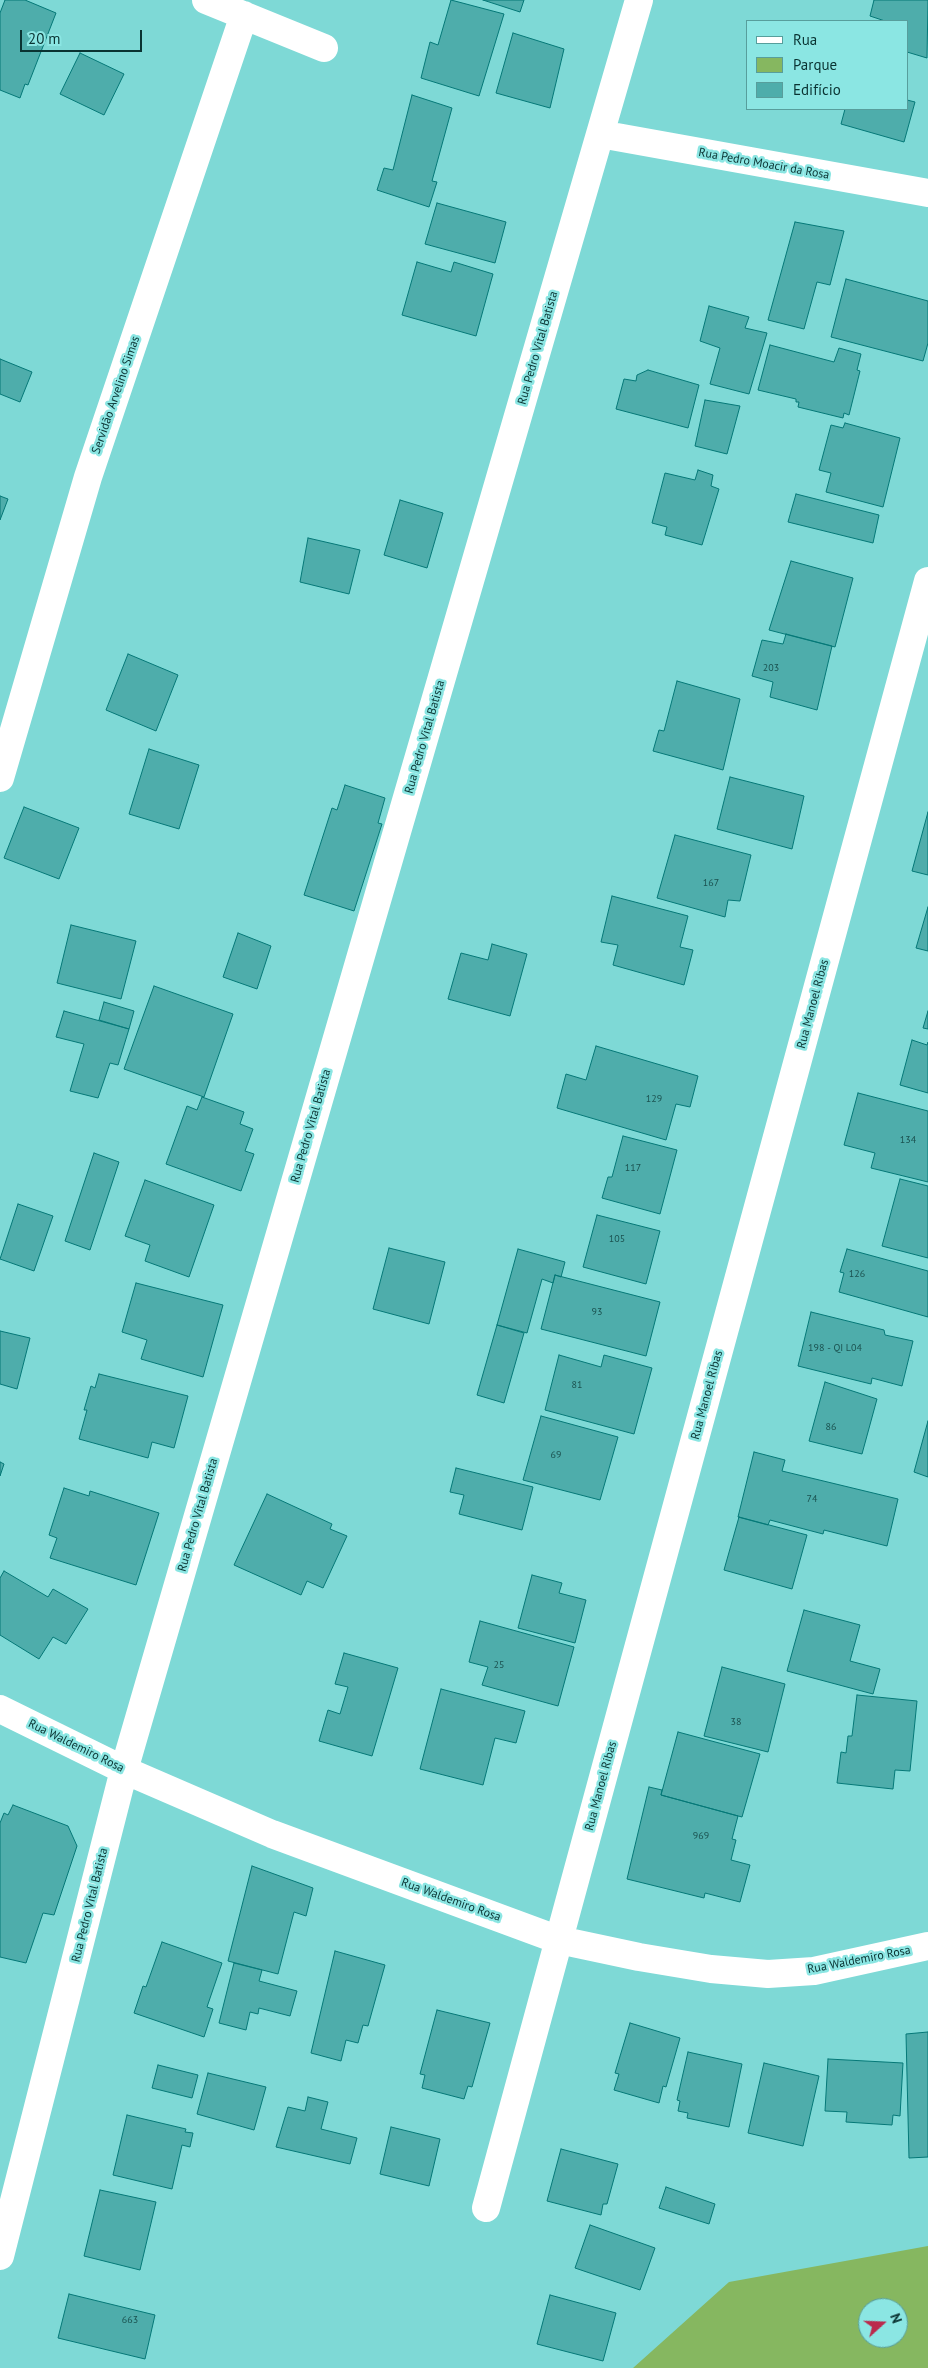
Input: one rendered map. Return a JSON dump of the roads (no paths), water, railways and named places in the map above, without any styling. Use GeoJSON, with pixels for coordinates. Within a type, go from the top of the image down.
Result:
{"type":"FeatureCollection","features":[{"type":"Feature","properties":{"kind":"street"},"geometry":{"type":"LineString","coordinates":[[206,0],[324,48]]}},
{"type":"Feature","properties":{"kind":"street","name":"Rua Pedro Vital Batista"},"geometry":{"type":"LineString","coordinates":[[0,2256],[124,1770],[639,0]]}},
{"type":"Feature","properties":{"kind":"street","name":"Servidão Arvelino Simas"},"geometry":{"type":"LineString","coordinates":[[0,778],[88,477],[244,16]]}},
{"type":"Feature","properties":{"kind":"street","name":"Rua Pedro Moacir da Rosa"},"geometry":{"type":"LineString","coordinates":[[600,134],[928,193]]}},
{"type":"Feature","properties":{"kind":"street","name":"Rua Manoel Ribas"},"geometry":{"type":"LineString","coordinates":[[486,2208],[928,581]]}},
{"type":"Feature","properties":{"kind":"street","name":"Rua Waldemiro Rosa"},"geometry":{"type":"LineString","coordinates":[[0,1709],[124,1770],[272,1834],[559,1940],[675,1963],[768,1974],[814,1971],[928,1946]]}}]}
